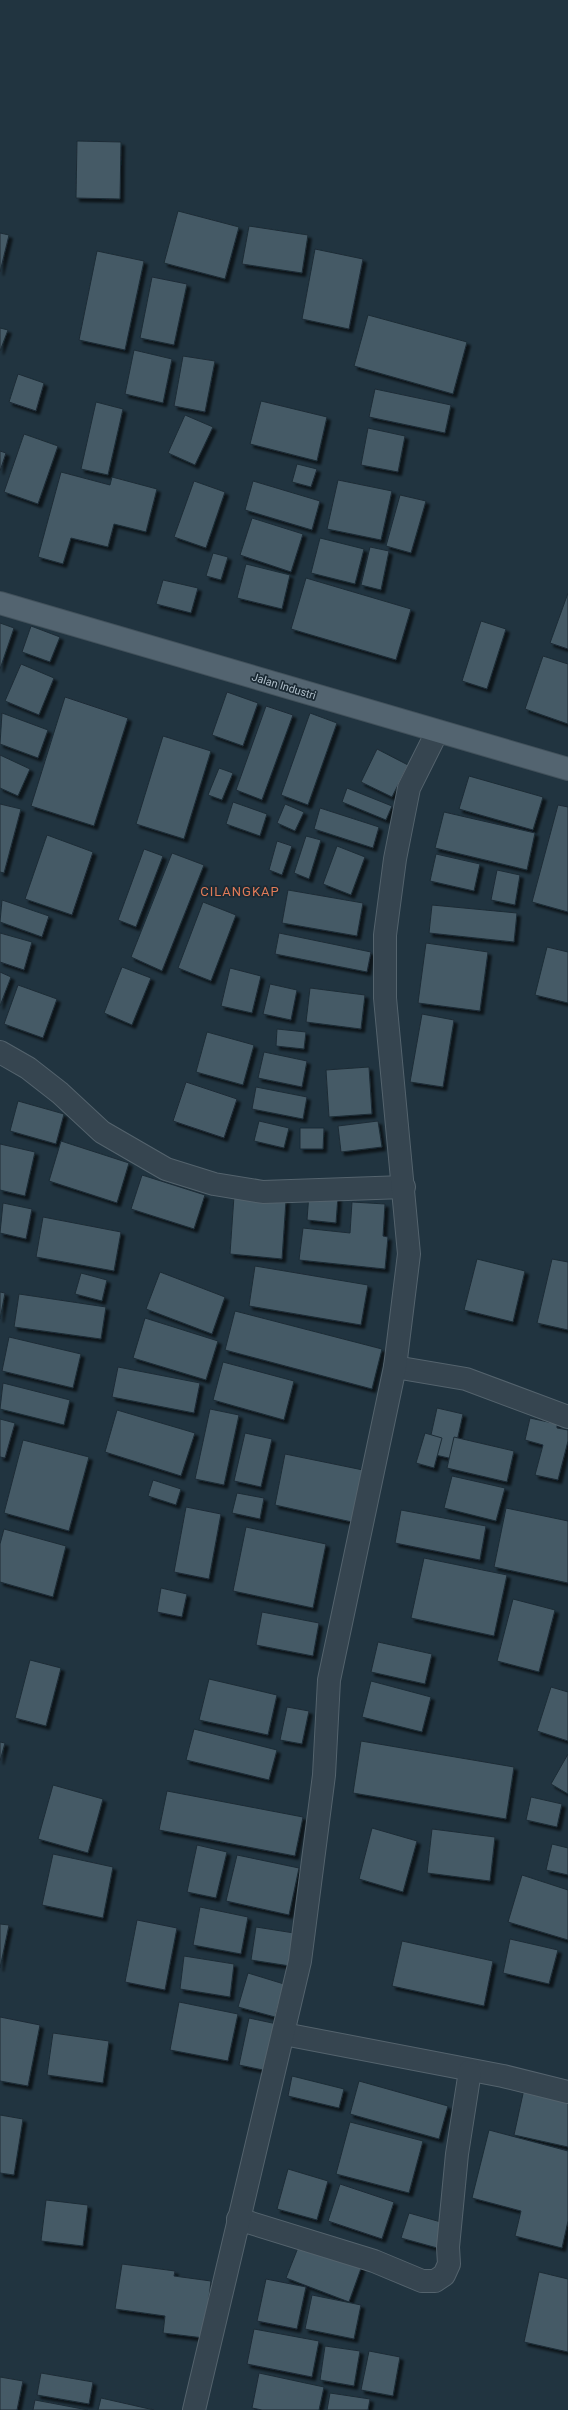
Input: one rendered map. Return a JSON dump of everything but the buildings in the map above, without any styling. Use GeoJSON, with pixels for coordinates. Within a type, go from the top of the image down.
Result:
{"type":"FeatureCollection","features":[{"type":"Feature","properties":{"kind":"main road","name":"Jalan Industri"},"geometry":{"type":"LineString","coordinates":[[0,603],[437,732],[568,769]]}},
{"type":"Feature","properties":{"kind":"street"},"geometry":{"type":"LineString","coordinates":[[194,2410],[238,2219],[284,2034],[300,1961],[324,1775],[329,1680],[395,1367],[410,1254],[385,998],[385,935],[395,859],[409,788],[437,732]]}},
{"type":"Feature","properties":{"kind":"street"},"geometry":{"type":"LineString","coordinates":[[0,1052],[28,1068],[60,1093],[102,1132],[166,1170],[214,1184],[263,1192],[404,1187]]}},
{"type":"Feature","properties":{"kind":"street"},"geometry":{"type":"LineString","coordinates":[[395,1367],[466,1379],[568,1417]]}},
{"type":"Feature","properties":{"kind":"street"},"geometry":{"type":"LineString","coordinates":[[284,2034],[470,2071],[503,2076],[568,2092]]}},
{"type":"Feature","properties":{"kind":"street"},"geometry":{"type":"LineString","coordinates":[[238,2219],[374,2261],[422,2281],[435,2281],[444,2275],[449,2264],[448,2247],[457,2154],[470,2071]]}},
{"type":"Feature","properties":{"kind":"district","name":"CILANGKAP"},"geometry":{"type":"Point","coordinates":[240,891]}}]}
